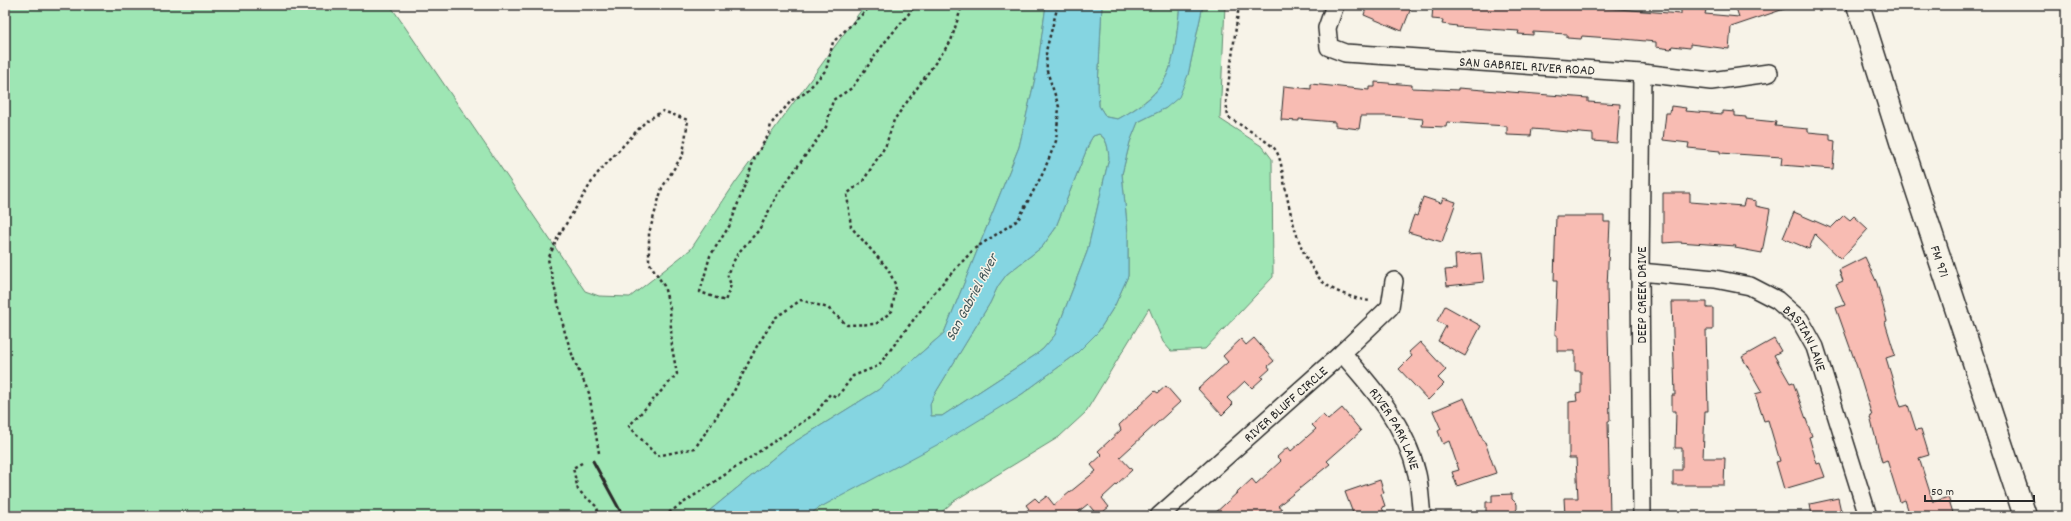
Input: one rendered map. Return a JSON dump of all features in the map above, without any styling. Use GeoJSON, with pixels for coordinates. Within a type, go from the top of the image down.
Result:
{"type":"FeatureCollection","features":[{"type":"Feature","properties":{"kind":"main road","name":"FM 971"},"geometry":{"type":"LineString","coordinates":[[1858,5],[1914,182],[2024,516]]}},
{"type":"Feature","properties":{"kind":"street","name":"SAN GABRIEL RIVER ROAD"},"geometry":{"type":"LineString","coordinates":[[1335,5],[1327,28],[1329,47],[1345,53],[1642,73],[1711,81],[1769,73]]}},
{"type":"Feature","properties":{"kind":"street","name":"DEEP CREEK DRIVE"},"geometry":{"type":"LineString","coordinates":[[1642,73],[1640,272],[1642,516]]}},
{"type":"Feature","properties":{"kind":"street","name":"BASTIAN LANE"},"geometry":{"type":"LineString","coordinates":[[1640,272],[1715,279],[1750,286],[1777,300],[1800,320],[1815,347],[1868,516]]}},
{"type":"Feature","properties":{"kind":"street","name":"RIVER BLUFF CIRCLE"},"geometry":{"type":"LineString","coordinates":[[1159,516],[1342,353],[1390,307],[1394,281]]}},
{"type":"Feature","properties":{"kind":"street","name":"RIVER PARK LANE"},"geometry":{"type":"LineString","coordinates":[[1342,353],[1386,406],[1403,434],[1417,474],[1422,516]]}},
{"type":"Feature","properties":{"kind":"path"},"geometry":{"type":"LineString","coordinates":[[872,5],[832,42],[826,70],[805,93],[792,100],[771,124],[769,134],[755,157],[730,225],[710,256],[700,292],[725,301],[731,285],[727,274],[738,252],[759,230],[777,195],[826,127],[833,100],[852,88],[885,42],[916,5]]}},
{"type":"Feature","properties":{"kind":"path"},"geometry":{"type":"LineString","coordinates":[[599,453],[589,392],[574,360],[565,333],[548,259],[558,237],[596,175],[646,121],[664,112],[688,120],[683,154],[662,188],[649,233],[649,262],[664,286],[670,309],[672,348],[677,374],[629,426],[657,456],[695,448],[734,391],[757,346],[775,318],[801,300],[828,308],[847,325],[876,324],[892,311],[896,286],[888,270],[851,226],[847,194],[863,181],[886,145],[894,120],[951,41],[962,5]]}},
{"type":"Feature","properties":{"kind":"path"},"geometry":{"type":"LineString","coordinates":[[664,516],[816,413],[830,394],[837,396],[853,376],[878,366],[937,289],[974,249],[1018,220],[1043,173],[1056,141],[1059,107],[1047,71],[1046,51],[1058,5]]}},
{"type":"Feature","properties":{"kind":"path"},"geometry":{"type":"LineString","coordinates":[[1239,5],[1226,101],[1228,117],[1274,148],[1279,159],[1291,218],[1304,252],[1321,280],[1344,294],[1358,299],[1370,300]]}},
{"type":"Feature","properties":{"kind":"path"},"geometry":{"type":"LineString","coordinates":[[582,463],[573,468],[578,490],[597,507],[599,516]]}},
{"type":"Feature","properties":{"kind":"green space"},"geometry":{"type":"Polygon","coordinates":[[[5,5],[390,5],[585,291],[599,296],[630,297],[691,249],[735,183],[865,5],[1046,5],[1037,70],[1019,147],[944,333],[878,390],[788,446],[703,516],[5,516],[5,5]]]}},
{"type":"Feature","properties":{"kind":"green space"},"geometry":{"type":"Polygon","coordinates":[[[1102,5],[1180,5],[1176,43],[1173,59],[1168,72],[1161,84],[1151,96],[1118,119],[1106,117],[1099,106],[1098,86],[1102,5]]]}},
{"type":"Feature","properties":{"kind":"green space"},"geometry":{"type":"Polygon","coordinates":[[[1203,5],[1225,5],[1220,119],[1263,147],[1272,159],[1273,277],[1205,349],[1171,351],[1163,342],[1149,308],[1085,413],[1059,437],[954,501],[937,516],[808,516],[817,509],[1022,394],[1075,355],[1098,332],[1115,305],[1128,276],[1128,234],[1122,174],[1130,142],[1138,122],[1166,108],[1188,75],[1203,5]]]}},
{"type":"Feature","properties":{"kind":"green space"},"geometry":{"type":"Polygon","coordinates":[[[1099,134],[1106,142],[1109,158],[1087,252],[1055,335],[1043,349],[1034,356],[942,416],[930,416],[930,404],[933,397],[990,303],[998,286],[1007,274],[1042,247],[1055,229],[1090,141],[1093,136],[1099,134]]]}},
{"type":"Feature","properties":{"kind":"water","name":"San Gabriel River"},"geometry":{"type":"Polygon","coordinates":[[[1046,5],[1102,5],[1098,86],[1099,106],[1106,117],[1118,119],[1137,108],[1161,85],[1173,59],[1180,5],[1203,5],[1188,75],[1179,97],[1166,108],[1138,122],[1130,142],[1122,174],[1128,234],[1128,276],[1115,305],[1098,332],[1075,355],[1022,394],[948,439],[817,509],[808,516],[703,516],[788,446],[878,390],[944,333],[1019,147],[1037,70],[1046,5]],[[1099,134],[1093,136],[1090,141],[1055,229],[1042,247],[1007,274],[998,286],[990,303],[933,397],[930,404],[931,416],[942,416],[1034,356],[1043,349],[1055,335],[1087,252],[1109,158],[1107,144],[1099,134]]]}},
{"type":"Feature","properties":{"kind":"building"},"geometry":{"type":"Polygon","coordinates":[[[1367,5],[1403,5],[1411,8],[1402,31],[1364,15],[1367,5]]]}},
{"type":"Feature","properties":{"kind":"building"},"geometry":{"type":"Polygon","coordinates":[[[1433,5],[1594,5],[1593,7],[1681,14],[1681,8],[1706,10],[1705,14],[1739,17],[1735,5],[1790,5],[1790,7],[1731,27],[1729,49],[1690,44],[1690,48],[1672,46],[1671,49],[1656,47],[1656,42],[1582,36],[1581,39],[1567,38],[1567,34],[1533,32],[1533,35],[1518,34],[1519,31],[1456,27],[1457,26],[1442,24],[1443,20],[1432,19],[1433,5]]]}},
{"type":"Feature","properties":{"kind":"building"},"geometry":{"type":"Polygon","coordinates":[[[1375,82],[1412,85],[1412,88],[1458,90],[1458,88],[1588,98],[1588,102],[1620,104],[1617,143],[1593,141],[1593,134],[1532,129],[1531,136],[1507,135],[1507,126],[1447,122],[1446,127],[1422,126],[1423,119],[1388,116],[1361,116],[1359,129],[1335,126],[1335,122],[1299,119],[1299,121],[1281,120],[1284,86],[1311,89],[1311,84],[1369,90],[1369,87],[1375,87],[1375,82]]]}},
{"type":"Feature","properties":{"kind":"building"},"geometry":{"type":"Polygon","coordinates":[[[1671,106],[1686,108],[1685,111],[1723,114],[1723,111],[1735,112],[1735,116],[1746,117],[1746,119],[1776,122],[1775,126],[1808,129],[1808,132],[1830,134],[1830,140],[1835,141],[1833,169],[1781,165],[1782,157],[1720,153],[1720,151],[1688,148],[1689,143],[1663,140],[1666,113],[1670,113],[1671,106]]]}},
{"type":"Feature","properties":{"kind":"building"},"geometry":{"type":"Polygon","coordinates":[[[1663,193],[1690,193],[1690,202],[1743,206],[1745,199],[1756,201],[1756,206],[1770,209],[1762,253],[1735,248],[1736,246],[1678,242],[1663,243],[1663,193]]]}},
{"type":"Feature","properties":{"kind":"building"},"geometry":{"type":"Polygon","coordinates":[[[1423,197],[1441,203],[1443,198],[1456,202],[1442,242],[1408,232],[1414,215],[1417,216],[1423,197]]]}},
{"type":"Feature","properties":{"kind":"building"},"geometry":{"type":"Polygon","coordinates":[[[1794,212],[1831,228],[1844,215],[1850,220],[1854,216],[1868,229],[1841,259],[1815,234],[1809,249],[1783,238],[1794,212]]]}},
{"type":"Feature","properties":{"kind":"building"},"geometry":{"type":"Polygon","coordinates":[[[1556,216],[1604,216],[1604,222],[1610,222],[1607,287],[1610,421],[1608,421],[1610,516],[1565,516],[1564,498],[1578,498],[1576,458],[1569,458],[1569,402],[1577,401],[1576,394],[1581,393],[1581,371],[1575,371],[1575,351],[1557,351],[1557,335],[1555,335],[1557,281],[1554,281],[1556,216]]]}},
{"type":"Feature","properties":{"kind":"building"},"geometry":{"type":"Polygon","coordinates":[[[1481,253],[1484,282],[1447,286],[1445,270],[1456,269],[1455,255],[1481,253]]]}},
{"type":"Feature","properties":{"kind":"building"},"geometry":{"type":"Polygon","coordinates":[[[1865,257],[1877,283],[1887,321],[1885,322],[1895,355],[1886,358],[1901,407],[1908,405],[1916,430],[1921,429],[1929,455],[1919,458],[1933,502],[1948,497],[1954,516],[1910,516],[1905,500],[1900,502],[1887,460],[1882,462],[1870,417],[1872,416],[1857,367],[1836,308],[1845,305],[1836,284],[1843,281],[1839,270],[1865,257]]]}},
{"type":"Feature","properties":{"kind":"building"},"geometry":{"type":"Polygon","coordinates":[[[1672,302],[1707,302],[1707,308],[1713,308],[1713,330],[1706,330],[1708,411],[1705,411],[1703,458],[1725,458],[1724,485],[1673,485],[1673,470],[1682,470],[1682,448],[1675,448],[1676,411],[1672,411],[1672,395],[1675,395],[1672,302]]]}},
{"type":"Feature","properties":{"kind":"building"},"geometry":{"type":"Polygon","coordinates":[[[1445,306],[1481,326],[1465,356],[1438,341],[1446,326],[1437,321],[1445,306]]]}},
{"type":"Feature","properties":{"kind":"building"},"geometry":{"type":"Polygon","coordinates":[[[1254,338],[1274,361],[1268,366],[1270,369],[1261,377],[1263,378],[1252,388],[1245,381],[1227,398],[1233,404],[1222,415],[1198,389],[1228,362],[1223,356],[1241,339],[1246,345],[1254,338]]]}},
{"type":"Feature","properties":{"kind":"building"},"geometry":{"type":"Polygon","coordinates":[[[1774,339],[1781,351],[1774,355],[1790,383],[1793,382],[1812,436],[1809,437],[1817,464],[1820,463],[1825,477],[1784,489],[1776,462],[1780,461],[1768,420],[1764,421],[1755,394],[1762,392],[1742,357],[1774,339]]]}},
{"type":"Feature","properties":{"kind":"building"},"geometry":{"type":"Polygon","coordinates":[[[1420,342],[1446,370],[1438,378],[1444,384],[1428,400],[1399,369],[1412,356],[1409,352],[1420,342]]]}},
{"type":"Feature","properties":{"kind":"building"},"geometry":{"type":"Polygon","coordinates":[[[1166,386],[1180,402],[1120,457],[1132,470],[1102,498],[1109,507],[1098,516],[1088,504],[1073,516],[1019,516],[1029,509],[1026,505],[1035,498],[1039,502],[1047,496],[1054,505],[1096,471],[1091,465],[1102,455],[1098,451],[1121,430],[1119,425],[1155,391],[1158,393],[1166,386]]]}},
{"type":"Feature","properties":{"kind":"building"},"geometry":{"type":"Polygon","coordinates":[[[1464,398],[1485,442],[1496,473],[1457,486],[1452,472],[1459,470],[1449,441],[1443,444],[1438,431],[1441,429],[1433,411],[1464,398]]]}},
{"type":"Feature","properties":{"kind":"building"},"geometry":{"type":"Polygon","coordinates":[[[1342,408],[1361,431],[1327,461],[1330,464],[1278,506],[1282,509],[1274,516],[1212,516],[1252,479],[1256,484],[1281,461],[1277,457],[1288,447],[1291,451],[1316,429],[1312,425],[1323,415],[1328,420],[1342,408]]]}},
{"type":"Feature","properties":{"kind":"building"},"geometry":{"type":"Polygon","coordinates":[[[1380,480],[1384,493],[1381,494],[1385,506],[1382,507],[1385,516],[1354,516],[1345,492],[1380,480]]]}},
{"type":"Feature","properties":{"kind":"building"},"geometry":{"type":"Polygon","coordinates":[[[1512,494],[1512,499],[1517,504],[1517,509],[1510,516],[1486,516],[1486,502],[1492,502],[1492,495],[1512,494]]]}},
{"type":"Feature","properties":{"kind":"building"},"geometry":{"type":"Polygon","coordinates":[[[1838,498],[1842,516],[1812,516],[1810,504],[1838,498]]]}},
{"type":"Feature","properties":{"kind":"railway"},"geometry":{"type":"LineString","coordinates":[[593,461],[623,516]]}}]}
